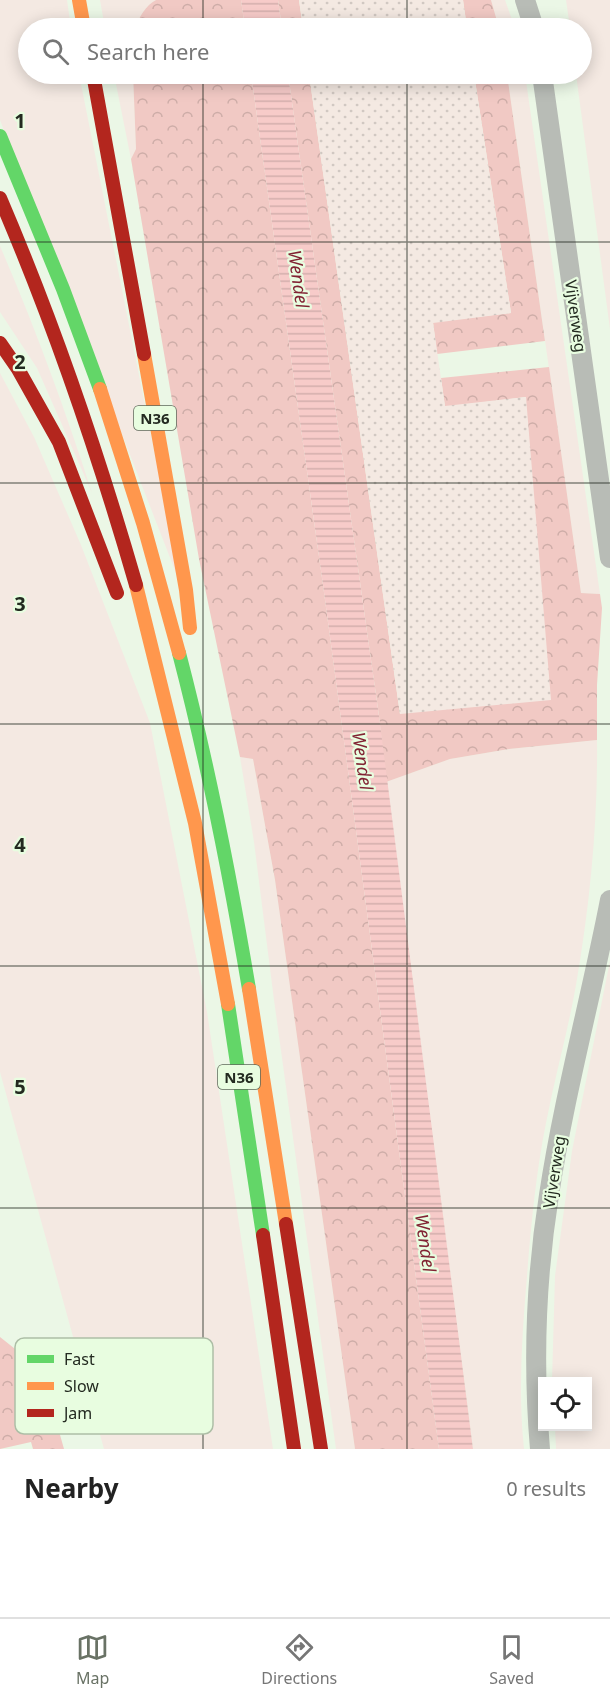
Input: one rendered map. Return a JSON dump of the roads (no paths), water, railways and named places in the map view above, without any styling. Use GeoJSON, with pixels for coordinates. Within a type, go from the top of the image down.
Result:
{"type":"FeatureCollection","features":[{"type":"Feature","properties":{"kind":"highway"},"geometry":{"type":"LineString","coordinates":[[79,0],[82,18]]}},
{"type":"Feature","properties":{"kind":"highway","name":"N36"},"geometry":{"type":"LineString","coordinates":[[95,84],[186,590],[206,764]]}},
{"type":"Feature","properties":{"kind":"highway","name":"N36"},"geometry":{"type":"LineString","coordinates":[[0,136],[59,276],[136,493],[169,612],[206,764],[248,978],[321,1449]]}},
{"type":"Feature","properties":{"kind":"highway","name":"N36"},"geometry":{"type":"LineString","coordinates":[[0,198],[70,372],[135,580],[201,851],[235,1048],[294,1449]]}},
{"type":"Feature","properties":{"kind":"highway"},"geometry":{"type":"LineString","coordinates":[[0,343],[18,369],[59,442],[120,602]]}},
{"type":"Feature","properties":{"kind":"highway","name":"N36"},"geometry":{"type":"LineString","coordinates":[[139,652],[167,708]]}},
{"type":"Feature","properties":{"kind":"street"},"geometry":{"type":"LineString","coordinates":[[525,0],[531,18]]}},
{"type":"Feature","properties":{"kind":"street","name":"Vijverweg"},"geometry":{"type":"LineString","coordinates":[[543,84],[610,558]]}},
{"type":"Feature","properties":{"kind":"street","name":"Vijverweg"},"geometry":{"type":"LineString","coordinates":[[540,1449],[537,1310],[549,1196],[562,1122],[610,900]]}},
{"type":"Feature","properties":{"kind":"water"},"geometry":{"type":"Polygon","coordinates":[[[241,0],[278,0],[281,18],[244,18],[241,0]]]}},
{"type":"Feature","properties":{"kind":"water","name":"Wendel"},"geometry":{"type":"Polygon","coordinates":[[[252,84],[289,84],[379,716],[473,1449],[439,1449],[323,585],[252,84]]]}}]}
